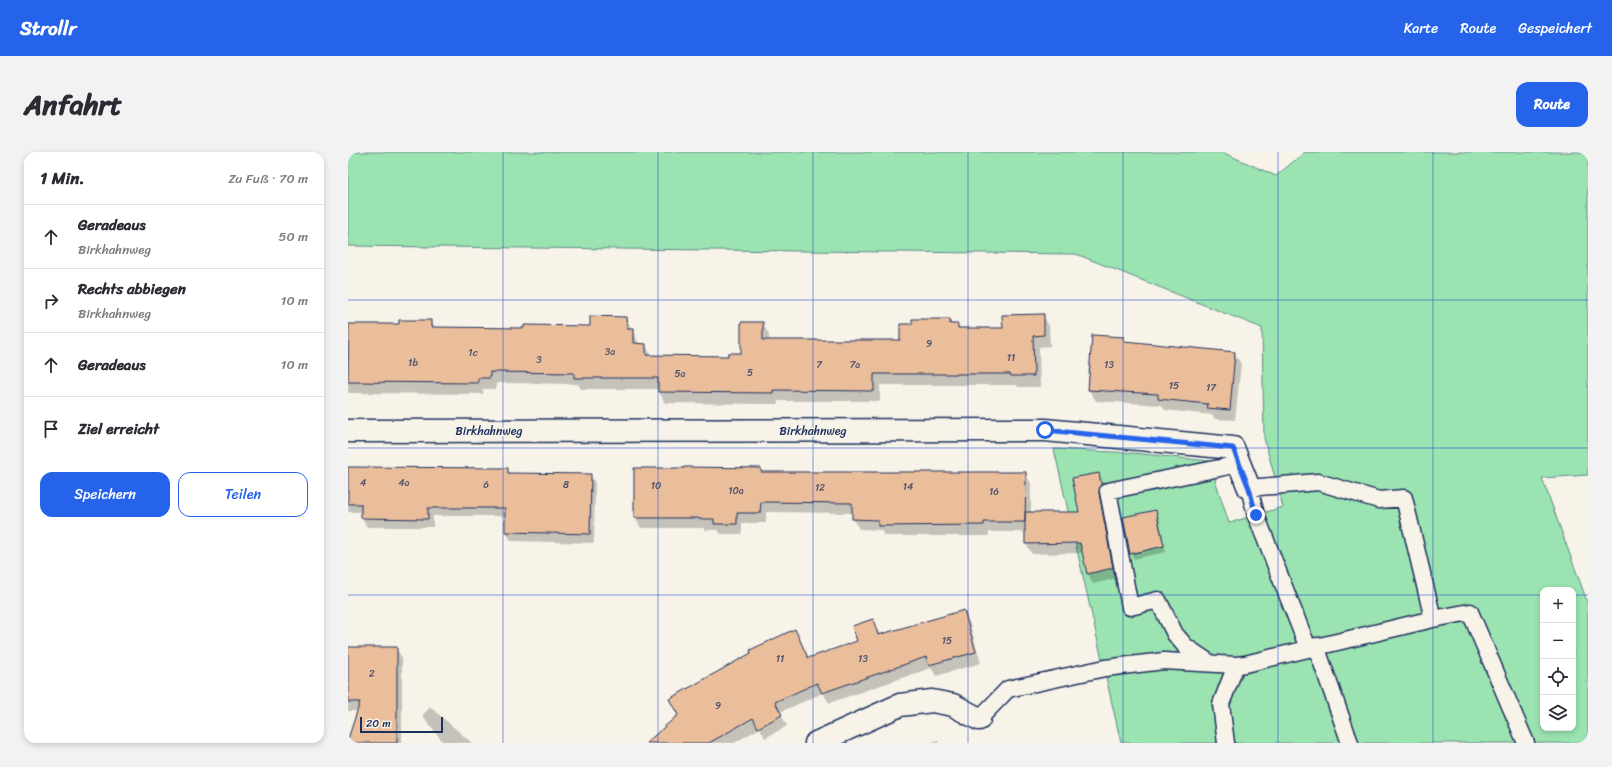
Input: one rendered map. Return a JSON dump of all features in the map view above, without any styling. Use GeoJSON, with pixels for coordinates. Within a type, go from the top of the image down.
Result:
{"type":"FeatureCollection","features":[{"type":"Feature","properties":{"kind":"street","name":"Birkhahnweg"},"geometry":{"type":"LineString","coordinates":[[348,431],[1045,430],[1233,448],[1249,488]]}},
{"type":"Feature","properties":{"kind":"street"},"geometry":{"type":"LineString","coordinates":[[816,743],[900,705],[932,701],[953,705],[979,719]]}},
{"type":"Feature","properties":{"kind":"lane"},"geometry":{"type":"LineString","coordinates":[[1210,664],[1186,647],[1179,638],[1158,600],[1130,607],[1108,491],[1239,464]]}},
{"type":"Feature","properties":{"kind":"lane"},"geometry":{"type":"LineString","coordinates":[[1350,743],[1312,647],[1256,515],[1249,488],[1318,482],[1379,500],[1404,498],[1433,619]]}},
{"type":"Feature","properties":{"kind":"lane"},"geometry":{"type":"LineString","coordinates":[[979,719],[1008,689],[1112,667],[1164,661],[1236,665],[1433,619],[1470,612],[1526,743]]}},
{"type":"Feature","properties":{"kind":"lane"},"geometry":{"type":"LineString","coordinates":[[1226,743],[1221,704],[1236,665]]}},
{"type":"Feature","properties":{"kind":"green space"},"geometry":{"type":"Polygon","coordinates":[[[348,152],[1222,152],[1276,176],[1305,152],[1588,152],[1588,475],[1542,478],[1588,604],[1588,743],[1121,743],[1054,449],[1133,453],[1209,461],[1229,523],[1283,507],[1264,438],[1262,328],[1076,254],[348,246],[348,152]]]}},
{"type":"Feature","properties":{"kind":"building"},"geometry":{"type":"Polygon","coordinates":[[[1044,314],[1044,335],[1033,336],[1034,376],[1011,376],[1010,374],[874,374],[874,391],[773,390],[773,393],[658,392],[658,378],[574,378],[574,373],[490,372],[490,378],[478,378],[478,383],[348,382],[349,324],[399,324],[399,320],[431,320],[431,327],[524,328],[524,325],[590,326],[590,316],[626,317],[627,329],[633,329],[633,343],[646,344],[646,355],[728,356],[728,353],[741,353],[741,322],[763,322],[763,340],[900,340],[900,324],[912,324],[912,319],[950,319],[950,324],[958,324],[958,328],[1003,328],[1002,315],[1044,314]]]}},
{"type":"Feature","properties":{"kind":"building"},"geometry":{"type":"Polygon","coordinates":[[[1092,335],[1124,337],[1124,341],[1235,352],[1230,410],[1207,408],[1208,404],[1158,399],[1158,394],[1088,390],[1092,335]]]}},
{"type":"Feature","properties":{"kind":"building"},"geometry":{"type":"Polygon","coordinates":[[[348,467],[508,468],[508,473],[591,474],[590,534],[505,532],[505,508],[428,508],[428,519],[361,518],[361,504],[348,504],[348,467]]]}},
{"type":"Feature","properties":{"kind":"building"},"geometry":{"type":"Polygon","coordinates":[[[634,468],[761,468],[761,472],[1026,472],[1025,522],[984,522],[984,525],[878,526],[878,520],[852,519],[852,503],[761,502],[760,513],[737,513],[737,524],[714,524],[714,519],[698,518],[634,518],[634,468]]]}},
{"type":"Feature","properties":{"kind":"building"},"geometry":{"type":"Polygon","coordinates":[[[1099,473],[1101,484],[1099,493],[1113,568],[1087,574],[1080,543],[1025,544],[1025,512],[1079,512],[1072,478],[1099,473]]]}},
{"type":"Feature","properties":{"kind":"building"},"geometry":{"type":"Polygon","coordinates":[[[1156,510],[1164,546],[1130,554],[1123,517],[1156,510]]]}},
{"type":"Feature","properties":{"kind":"building"},"geometry":{"type":"Polygon","coordinates":[[[964,610],[976,652],[929,665],[926,657],[822,693],[817,683],[775,702],[782,715],[758,728],[753,718],[709,743],[646,743],[678,715],[669,699],[751,653],[750,650],[795,629],[808,658],[857,641],[852,626],[873,619],[878,635],[964,610]]]}},
{"type":"Feature","properties":{"kind":"building"},"geometry":{"type":"Polygon","coordinates":[[[348,647],[397,647],[397,743],[348,743],[360,702],[348,702],[348,647]]]}},
{"type":"Feature","properties":{"kind":"route"},"geometry":{"type":"LineString","coordinates":[[1045,430],[1233,448],[1249,488],[1256,515]]}}]}
